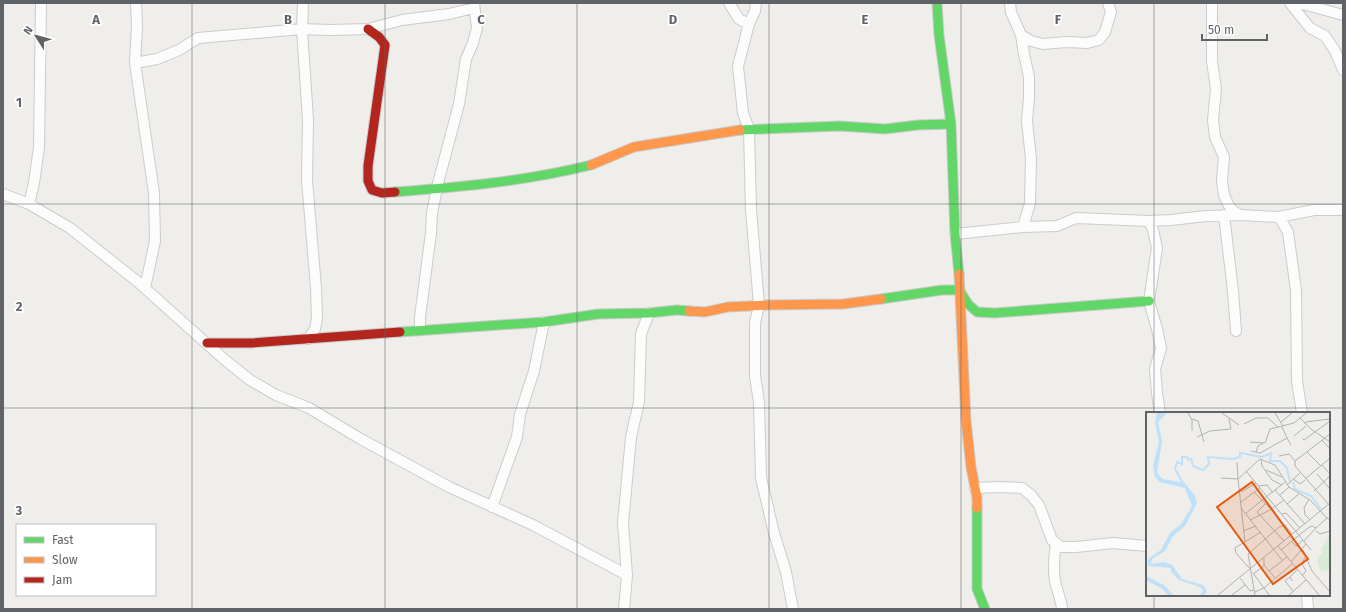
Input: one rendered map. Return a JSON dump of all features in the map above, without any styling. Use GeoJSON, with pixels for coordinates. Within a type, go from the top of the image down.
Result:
{"type":"FeatureCollection","features":[{"type":"Feature","properties":{"kind":"street"},"geometry":{"type":"LineString","coordinates":[[29,204],[34,183],[39,147],[41,3]]}},
{"type":"Feature","properties":{"kind":"street"},"geometry":{"type":"LineString","coordinates":[[136,3],[137,26],[135,63],[154,193],[154,241],[145,288]]}},
{"type":"Feature","properties":{"kind":"street"},"geometry":{"type":"LineString","coordinates":[[303,3],[302,29],[308,120],[307,180],[317,318],[315,328],[308,339]]}},
{"type":"Feature","properties":{"kind":"street"},"geometry":{"type":"LineString","coordinates":[[729,3],[739,19],[749,24]]}},
{"type":"Feature","properties":{"kind":"street"},"geometry":{"type":"LineString","coordinates":[[756,3],[755,11],[749,24],[738,66],[743,113],[749,129],[751,210],[759,305],[755,322],[755,376],[759,402],[761,478],[772,526],[786,572],[793,609]]}},
{"type":"Feature","properties":{"kind":"street"},"geometry":{"type":"LineString","coordinates":[[937,3],[939,35],[951,124],[955,234],[959,264],[966,420],[971,467],[977,498],[977,588],[985,609]]}},
{"type":"Feature","properties":{"kind":"street"},"geometry":{"type":"LineString","coordinates":[[1010,3],[1011,12],[1021,35],[1029,77],[1027,121],[1031,159],[1030,203],[1024,227]]}},
{"type":"Feature","properties":{"kind":"street"},"geometry":{"type":"LineString","coordinates":[[1021,35],[1031,41],[1043,44],[1067,42],[1087,43],[1099,40],[1105,32],[1111,12],[1108,3]]}},
{"type":"Feature","properties":{"kind":"street"},"geometry":{"type":"LineString","coordinates":[[1212,3],[1212,61],[1216,89],[1213,120],[1215,137],[1224,157],[1222,180],[1224,195],[1232,210],[1240,215]]}},
{"type":"Feature","properties":{"kind":"street"},"geometry":{"type":"LineString","coordinates":[[1290,3],[1310,28],[1325,36],[1335,51],[1343,70]]}},
{"type":"Feature","properties":{"kind":"street"},"geometry":{"type":"LineString","coordinates":[[1299,3],[1343,15]]}},
{"type":"Feature","properties":{"kind":"street"},"geometry":{"type":"LineString","coordinates":[[135,63],[157,58],[179,50],[198,38],[302,29],[330,30],[368,28],[402,20],[449,14],[474,5],[477,28],[473,43],[466,59],[459,104],[432,213],[431,233],[420,317],[420,330]]}},
{"type":"Feature","properties":{"kind":"street"},"geometry":{"type":"LineString","coordinates":[[368,28],[379,37],[385,45],[368,166],[368,181],[372,190],[382,193],[470,186],[560,173],[595,164],[634,147],[749,129],[840,126],[885,129],[918,125],[951,124]]}},
{"type":"Feature","properties":{"kind":"street"},"geometry":{"type":"LineString","coordinates":[[3,194],[29,204],[70,228],[145,288],[225,360],[250,380],[276,395],[309,408],[359,438],[449,487],[533,525],[627,575]]}},
{"type":"Feature","properties":{"kind":"street"},"geometry":{"type":"LineString","coordinates":[[955,234],[1024,227],[1057,226],[1076,218],[1149,221],[1224,215],[1279,217],[1314,210],[1343,210]]}},
{"type":"Feature","properties":{"kind":"street"},"geometry":{"type":"LineString","coordinates":[[1224,215],[1236,331]]}},
{"type":"Feature","properties":{"kind":"street"},"geometry":{"type":"LineString","coordinates":[[1279,217],[1288,232],[1296,290],[1296,381],[1302,412]]}},
{"type":"Feature","properties":{"kind":"street"},"geometry":{"type":"LineString","coordinates":[[1149,221],[1153,230],[1157,248],[1149,301],[1157,328],[1160,348],[1155,370],[1160,412]]}},
{"type":"Feature","properties":{"kind":"street"},"geometry":{"type":"LineString","coordinates":[[207,343],[252,343],[478,327],[544,322],[598,314],[649,313],[677,310],[705,312],[728,307],[759,305],[842,304],[942,290],[959,290]]}},
{"type":"Feature","properties":{"kind":"street"},"geometry":{"type":"LineString","coordinates":[[959,290],[968,304],[977,312],[1084,307],[1102,304],[1149,301]]}},
{"type":"Feature","properties":{"kind":"street"},"geometry":{"type":"LineString","coordinates":[[624,609],[627,575],[623,523],[631,437],[639,402],[641,334],[649,313]]}},
{"type":"Feature","properties":{"kind":"street"},"geometry":{"type":"LineString","coordinates":[[492,507],[517,437],[520,414],[534,371],[544,322]]}},
{"type":"Feature","properties":{"kind":"street"},"geometry":{"type":"LineString","coordinates":[[975,488],[1022,488],[1031,495],[1039,505],[1052,540],[1061,547],[1113,543],[1146,546]]}},
{"type":"Feature","properties":{"kind":"street"},"geometry":{"type":"LineString","coordinates":[[1056,543],[1054,560],[1055,582],[1061,598],[1062,609]]}},
{"type":"Feature","properties":{"kind":"street"},"geometry":{"type":"LineString","coordinates":[[1307,596],[1308,609]]}},
{"type":"Feature","properties":{"kind":"traffic: fast"},"geometry":{"type":"LineString","coordinates":[[937,3],[939,35],[951,124],[955,234],[959,274]]}},
{"type":"Feature","properties":{"kind":"traffic: fast"},"geometry":{"type":"LineString","coordinates":[[740,130],[840,126],[885,129],[918,125],[951,124]]}},
{"type":"Feature","properties":{"kind":"traffic: fast"},"geometry":{"type":"LineString","coordinates":[[395,192],[518,179],[567,171],[591,165]]}},
{"type":"Feature","properties":{"kind":"traffic: fast"},"geometry":{"type":"LineString","coordinates":[[881,299],[942,290],[959,290],[968,304],[977,312],[995,313],[1149,301]]}},
{"type":"Feature","properties":{"kind":"traffic: fast"},"geometry":{"type":"LineString","coordinates":[[400,332],[544,322],[598,314],[649,313],[677,310],[689,311]]}},
{"type":"Feature","properties":{"kind":"traffic: fast"},"geometry":{"type":"LineString","coordinates":[[977,508],[977,589],[985,609]]}},
{"type":"Feature","properties":{"kind":"traffic: slow"},"geometry":{"type":"LineString","coordinates":[[591,165],[634,147],[740,130]]}},
{"type":"Feature","properties":{"kind":"traffic: slow"},"geometry":{"type":"LineString","coordinates":[[959,274],[966,420],[971,467],[977,498],[977,508]]}},
{"type":"Feature","properties":{"kind":"traffic: slow"},"geometry":{"type":"LineString","coordinates":[[689,311],[705,312],[728,307],[768,305],[843,304],[881,299]]}},
{"type":"Feature","properties":{"kind":"traffic: jam"},"geometry":{"type":"LineString","coordinates":[[368,29],[379,37],[385,45],[368,166],[368,181],[372,190],[382,193],[395,192]]}},
{"type":"Feature","properties":{"kind":"traffic: jam"},"geometry":{"type":"LineString","coordinates":[[207,343],[252,343],[400,332]]}}]}
